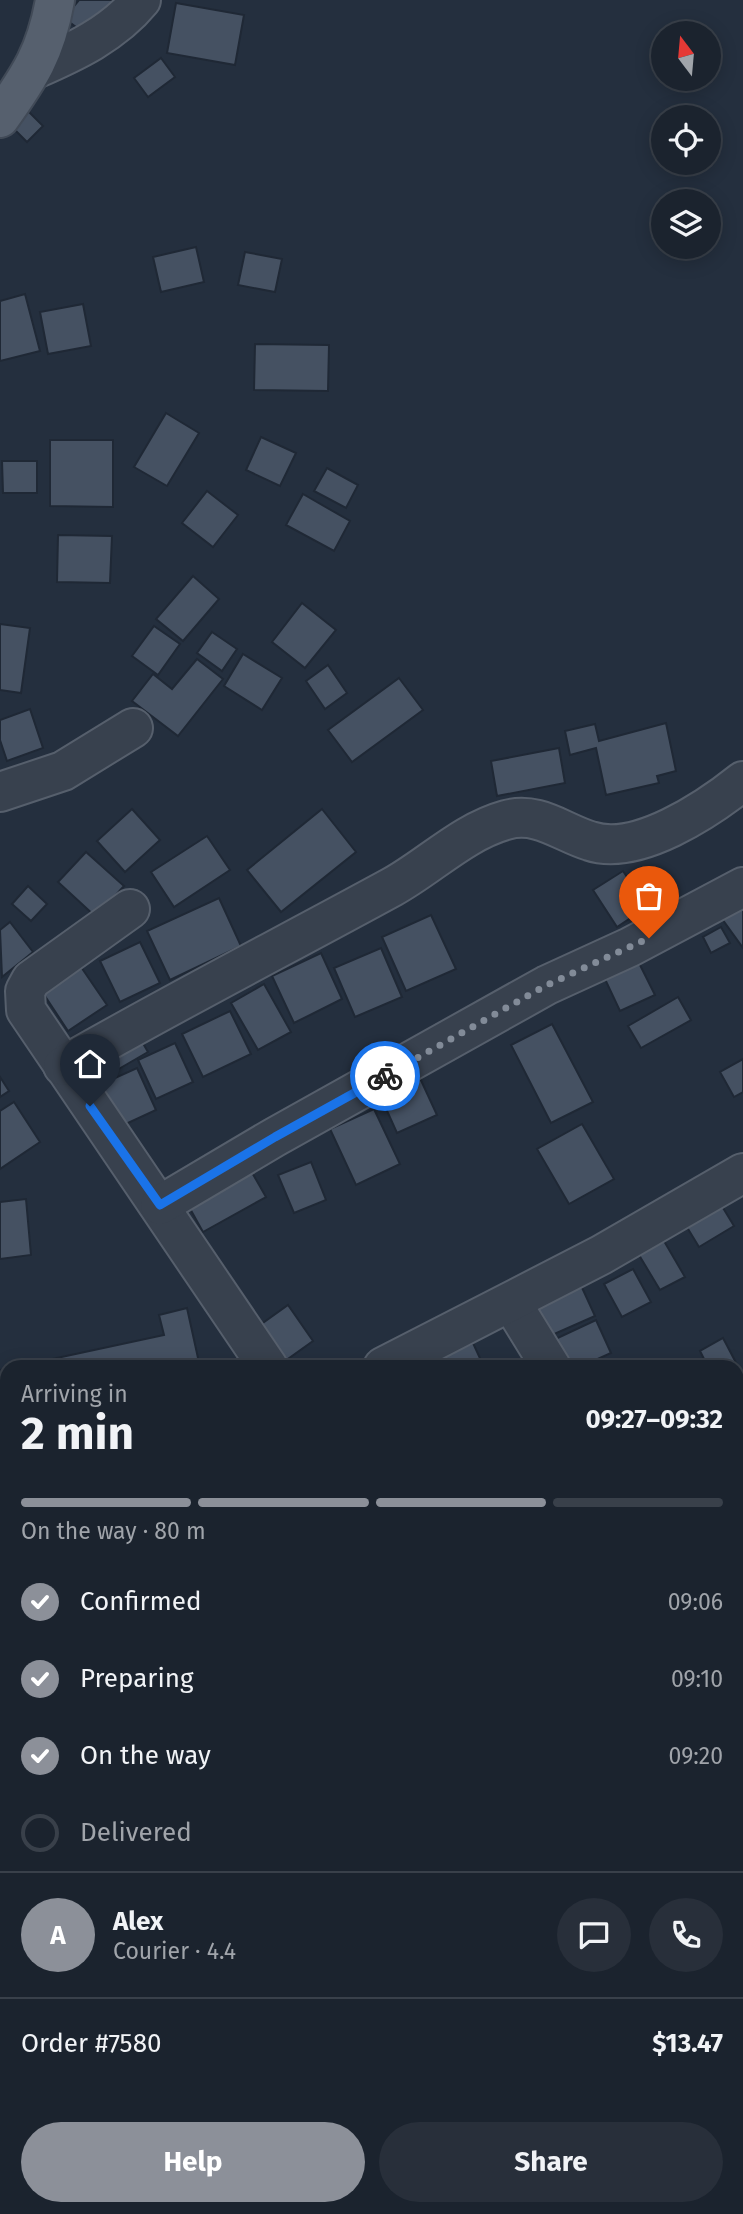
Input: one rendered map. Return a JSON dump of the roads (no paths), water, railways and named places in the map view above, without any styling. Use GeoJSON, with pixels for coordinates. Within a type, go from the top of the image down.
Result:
{"type":"FeatureCollection","features":[{"type":"Feature","properties":{"kind":"main road"},"geometry":{"type":"LineString","coordinates":[[0,118],[35,69],[47,38],[55,0]]}},
{"type":"Feature","properties":{"kind":"street"},"geometry":{"type":"LineString","coordinates":[[35,69],[79,49],[114,27],[141,0]]}},
{"type":"Feature","properties":{"kind":"street"},"geometry":{"type":"LineString","coordinates":[[0,792],[63,771],[134,728]]}},
{"type":"Feature","properties":{"kind":"street"},"geometry":{"type":"LineString","coordinates":[[63,1066],[175,1001],[407,878],[456,844],[496,824],[524,817],[538,819],[591,841],[611,845],[662,831],[721,799],[743,781]]}},
{"type":"Feature","properties":{"kind":"street"},"geometry":{"type":"LineString","coordinates":[[160,1205],[275,1137],[547,985],[643,942],[743,887]]}},
{"type":"Feature","properties":{"kind":"street"},"geometry":{"type":"LineString","coordinates":[[130,909],[31,980],[24,991],[26,1010],[263,1360]]}},
{"type":"Feature","properties":{"kind":"street"},"geometry":{"type":"LineString","coordinates":[[397,1360],[511,1302],[743,1173]]}},
{"type":"Feature","properties":{"kind":"street"},"geometry":{"type":"LineString","coordinates":[[511,1302],[547,1360]]}}]}
